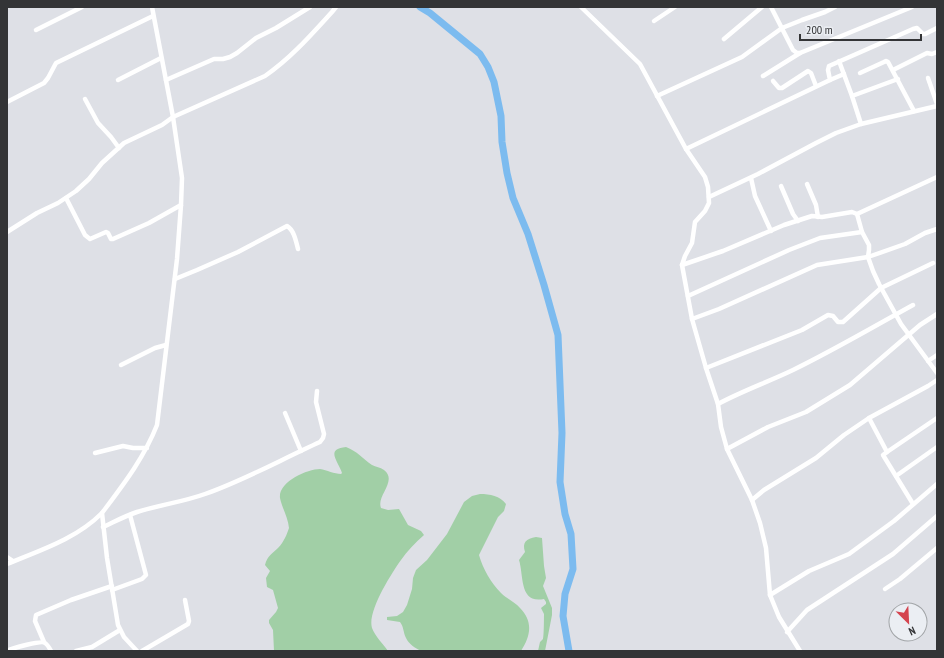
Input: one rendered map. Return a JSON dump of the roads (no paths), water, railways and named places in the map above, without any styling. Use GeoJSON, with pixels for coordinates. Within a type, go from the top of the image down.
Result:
{"type":"FeatureCollection","features":[{"type":"Feature","properties":{"kind":"street"},"geometry":{"type":"LineString","coordinates":[[36,30],[82,7]]}},
{"type":"Feature","properties":{"kind":"street"},"geometry":{"type":"LineString","coordinates":[[7,564],[73,535],[85,528],[102,513],[125,482],[147,448],[158,419],[175,278],[181,205],[181,169],[173,117],[152,7]]}},
{"type":"Feature","properties":{"kind":"street"},"geometry":{"type":"LineString","coordinates":[[166,80],[214,59],[230,57],[256,38],[276,28],[310,7]]}},
{"type":"Feature","properties":{"kind":"street"},"geometry":{"type":"LineString","coordinates":[[7,232],[37,213],[66,198],[83,185],[102,163],[131,139],[162,125],[173,117],[254,81],[275,69],[285,62],[298,49],[336,7]]}},
{"type":"Feature","properties":{"kind":"street"},"geometry":{"type":"LineString","coordinates":[[581,7],[640,64],[648,76],[657,96],[686,149],[705,177],[709,203],[705,211],[695,222],[692,243],[682,265],[692,319],[718,404],[721,426],[727,449],[752,500],[760,523],[766,548],[770,595],[787,632],[800,651]]}},
{"type":"Feature","properties":{"kind":"street"},"geometry":{"type":"LineString","coordinates":[[654,21],[675,7]]}},
{"type":"Feature","properties":{"kind":"street"},"geometry":{"type":"LineString","coordinates":[[724,39],[762,7]]}},
{"type":"Feature","properties":{"kind":"street"},"geometry":{"type":"LineString","coordinates":[[771,7],[793,50],[800,53]]}},
{"type":"Feature","properties":{"kind":"street"},"geometry":{"type":"LineString","coordinates":[[657,96],[742,57],[762,41],[782,28],[835,7]]}},
{"type":"Feature","properties":{"kind":"street"},"geometry":{"type":"LineString","coordinates":[[763,76],[800,53],[912,7]]}},
{"type":"Feature","properties":{"kind":"street"},"geometry":{"type":"LineString","coordinates":[[7,102],[44,83],[56,63],[153,16]]}},
{"type":"Feature","properties":{"kind":"street"},"geometry":{"type":"LineString","coordinates":[[830,80],[828,68],[839,61],[913,29],[917,28],[922,34],[925,34],[937,28]]}},
{"type":"Feature","properties":{"kind":"street"},"geometry":{"type":"LineString","coordinates":[[893,70],[927,53],[930,54],[937,52]]}},
{"type":"Feature","properties":{"kind":"street"},"geometry":{"type":"LineString","coordinates":[[118,80],[161,58]]}},
{"type":"Feature","properties":{"kind":"street"},"geometry":{"type":"LineString","coordinates":[[839,61],[861,124]]}},
{"type":"Feature","properties":{"kind":"street"},"geometry":{"type":"LineString","coordinates":[[860,73],[886,61],[893,70],[914,111]]}},
{"type":"Feature","properties":{"kind":"street"},"geometry":{"type":"LineString","coordinates":[[773,81],[779,88],[782,88],[808,71],[811,73],[816,86]]}},
{"type":"Feature","properties":{"kind":"street"},"geometry":{"type":"LineString","coordinates":[[686,149],[844,74]]}},
{"type":"Feature","properties":{"kind":"street"},"geometry":{"type":"LineString","coordinates":[[709,197],[751,178],[816,143],[861,124],[937,105],[928,78]]}},
{"type":"Feature","properties":{"kind":"street"},"geometry":{"type":"LineString","coordinates":[[852,96],[898,79]]}},
{"type":"Feature","properties":{"kind":"street"},"geometry":{"type":"LineString","coordinates":[[85,99],[98,123],[119,148]]}},
{"type":"Feature","properties":{"kind":"street"},"geometry":{"type":"LineString","coordinates":[[682,265],[723,251],[812,216],[818,217],[852,212],[857,214],[937,177]]}},
{"type":"Feature","properties":{"kind":"street"},"geometry":{"type":"LineString","coordinates":[[751,178],[755,196],[771,231]]}},
{"type":"Feature","properties":{"kind":"street"},"geometry":{"type":"LineString","coordinates":[[807,184],[816,205],[818,217]]}},
{"type":"Feature","properties":{"kind":"street"},"geometry":{"type":"LineString","coordinates":[[781,186],[793,214],[798,221]]}},
{"type":"Feature","properties":{"kind":"street"},"geometry":{"type":"LineString","coordinates":[[66,198],[85,235],[90,239],[106,232],[111,239],[113,239],[149,223],[181,205]]}},
{"type":"Feature","properties":{"kind":"street"},"geometry":{"type":"LineString","coordinates":[[857,214],[862,232],[869,245],[870,250],[868,257],[881,288],[895,315],[937,373]]}},
{"type":"Feature","properties":{"kind":"street"},"geometry":{"type":"LineString","coordinates":[[175,278],[198,270],[231,255],[287,226],[292,232],[298,249]]}},
{"type":"Feature","properties":{"kind":"street"},"geometry":{"type":"LineString","coordinates":[[692,319],[719,309],[817,265],[868,257],[905,244],[937,229]]}},
{"type":"Feature","properties":{"kind":"street"},"geometry":{"type":"LineString","coordinates":[[688,296],[789,250],[820,238],[862,232]]}},
{"type":"Feature","properties":{"kind":"street"},"geometry":{"type":"LineString","coordinates":[[706,368],[802,330],[828,315],[833,316],[838,322],[843,322],[881,288],[933,263]]}},
{"type":"Feature","properties":{"kind":"street"},"geometry":{"type":"LineString","coordinates":[[718,404],[738,393],[798,368],[913,305]]}},
{"type":"Feature","properties":{"kind":"street"},"geometry":{"type":"LineString","coordinates":[[727,449],[768,427],[806,412],[850,385],[908,334],[926,320],[937,314]]}},
{"type":"Feature","properties":{"kind":"street"},"geometry":{"type":"LineString","coordinates":[[121,365],[155,348],[166,345]]}},
{"type":"Feature","properties":{"kind":"street"},"geometry":{"type":"LineString","coordinates":[[928,361],[937,355]]}},
{"type":"Feature","properties":{"kind":"street"},"geometry":{"type":"LineString","coordinates":[[752,500],[764,490],[816,458],[844,435],[869,418],[937,380]]}},
{"type":"Feature","properties":{"kind":"street"},"geometry":{"type":"LineString","coordinates":[[103,527],[130,515],[206,494],[238,481],[320,442],[324,438],[324,434],[316,402],[317,390]]}},
{"type":"Feature","properties":{"kind":"street"},"geometry":{"type":"LineString","coordinates":[[285,413],[301,451]]}},
{"type":"Feature","properties":{"kind":"street"},"geometry":{"type":"LineString","coordinates":[[869,418],[887,452]]}},
{"type":"Feature","properties":{"kind":"street"},"geometry":{"type":"LineString","coordinates":[[913,504],[883,455],[937,418]]}},
{"type":"Feature","properties":{"kind":"street"},"geometry":{"type":"LineString","coordinates":[[95,453],[123,446],[147,448]]}},
{"type":"Feature","properties":{"kind":"street"},"geometry":{"type":"LineString","coordinates":[[896,476],[937,447]]}},
{"type":"Feature","properties":{"kind":"street"},"geometry":{"type":"LineString","coordinates":[[770,595],[809,571],[849,554],[894,521],[937,484]]}},
{"type":"Feature","properties":{"kind":"street"},"geometry":{"type":"LineString","coordinates":[[102,513],[112,588],[120,630],[136,651]]}},
{"type":"Feature","properties":{"kind":"street"},"geometry":{"type":"LineString","coordinates":[[51,651],[44,642],[35,621],[36,615],[71,600],[142,579],[146,575],[130,515]]}},
{"type":"Feature","properties":{"kind":"street"},"geometry":{"type":"LineString","coordinates":[[787,632],[807,610],[893,554],[937,516]]}},
{"type":"Feature","properties":{"kind":"street"},"geometry":{"type":"LineString","coordinates":[[885,588],[900,579],[937,548]]}},
{"type":"Feature","properties":{"kind":"street"},"geometry":{"type":"LineString","coordinates":[[7,557],[13,561]]}},
{"type":"Feature","properties":{"kind":"street"},"geometry":{"type":"LineString","coordinates":[[142,651],[188,624],[189,621],[185,600]]}},
{"type":"Feature","properties":{"kind":"street"},"geometry":{"type":"LineString","coordinates":[[76,651],[92,647],[120,630]]}},
{"type":"Feature","properties":{"kind":"street"},"geometry":{"type":"LineString","coordinates":[[7,651],[16,647],[44,642]]}},
{"type":"Feature","properties":{"kind":"waterway"},"geometry":{"type":"LineString","coordinates":[[420,7],[430,13],[480,54],[488,67],[494,82],[501,116],[502,142],[513,198],[528,234],[558,335],[562,433],[560,482],[565,514],[571,534],[573,569],[565,594],[563,616],[569,651]]}}]}
